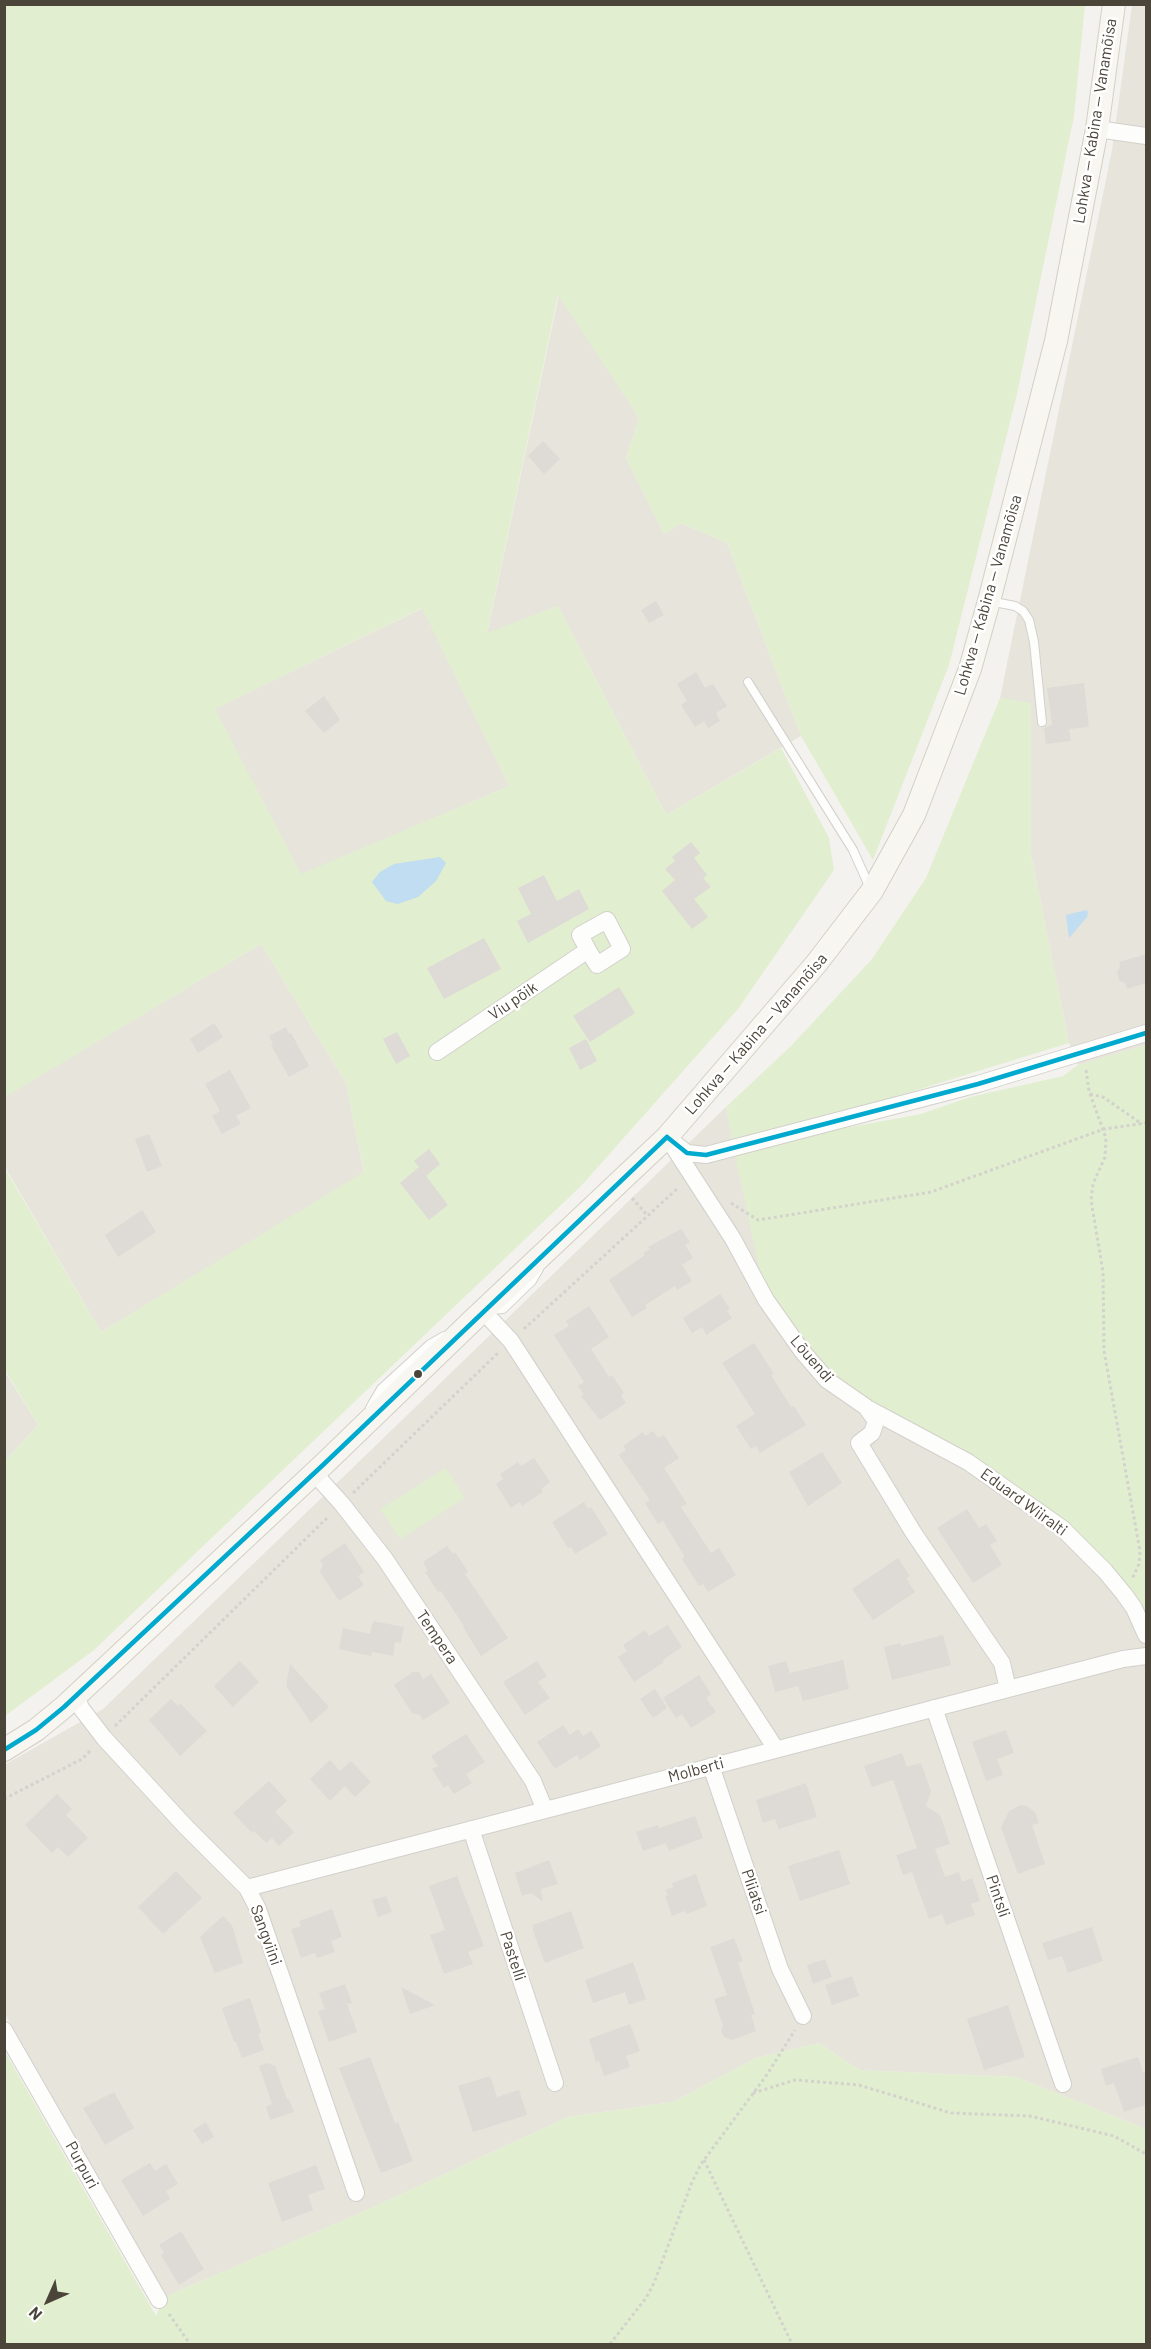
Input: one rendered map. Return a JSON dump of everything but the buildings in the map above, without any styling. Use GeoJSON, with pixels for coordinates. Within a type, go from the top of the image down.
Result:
{"type":"FeatureCollection","features":[{"type":"Feature","properties":{"kind":"street","name":"Lohkva — Kabina — Vanamõisa"},"geometry":{"type":"LineString","coordinates":[[4,1750],[36,1730],[76,1695],[356,1434],[667,1137],[816,964],[872,891],[914,815],[970,669],[989,601],[1056,341],[1097,129],[1114,4]]}},
{"type":"Feature","properties":{"kind":"street"},"geometry":{"type":"LineString","coordinates":[[1097,129],[1146,136]]}},
{"type":"Feature","properties":{"kind":"street","name":"Viu põik"},"geometry":{"type":"LineString","coordinates":[[437,1052],[588,950]]}},
{"type":"Feature","properties":{"kind":"street"},"geometry":{"type":"LineString","coordinates":[[667,1137],[687,1153],[706,1155],[978,1084],[1146,1033]]}},
{"type":"Feature","properties":{"kind":"street","name":"Lõuendi"},"geometry":{"type":"LineString","coordinates":[[667,1137],[733,1239],[766,1300],[802,1351],[827,1380],[866,1407]]}},
{"type":"Feature","properties":{"kind":"street"},"geometry":{"type":"LineString","coordinates":[[477,1316],[511,1341],[776,1749]]}},
{"type":"Feature","properties":{"kind":"street"},"geometry":{"type":"LineString","coordinates":[[866,1407],[876,1421],[872,1433],[859,1443],[913,1532],[1002,1663],[1008,1689]]}},
{"type":"Feature","properties":{"kind":"street","name":"Eduard Wiiralti"},"geometry":{"type":"LineString","coordinates":[[866,1407],[968,1462],[1062,1528],[1105,1571],[1124,1594],[1134,1608],[1146,1635]]}},
{"type":"Feature","properties":{"kind":"street","name":"Tempera"},"geometry":{"type":"LineString","coordinates":[[314,1473],[342,1504],[385,1559],[533,1781],[544,1810]]}},
{"type":"Feature","properties":{"kind":"street","name":"Molberti"},"geometry":{"type":"LineString","coordinates":[[247,1888],[1123,1659],[1146,1656]]}},
{"type":"Feature","properties":{"kind":"street","name":"Sangviini"},"geometry":{"type":"LineString","coordinates":[[76,1695],[81,1708],[104,1737],[247,1888],[258,1909],[356,2193]]}},
{"type":"Feature","properties":{"kind":"street","name":"Pintsli"},"geometry":{"type":"LineString","coordinates":[[934,1708],[1063,2084]]}},
{"type":"Feature","properties":{"kind":"street","name":"Pliiatsi"},"geometry":{"type":"LineString","coordinates":[[711,1766],[780,1969],[803,2016]]}},
{"type":"Feature","properties":{"kind":"street","name":"Pastelli"},"geometry":{"type":"LineString","coordinates":[[471,1829],[555,2083]]}},
{"type":"Feature","properties":{"kind":"street","name":"Purpuri"},"geometry":{"type":"LineString","coordinates":[[4,2030],[159,2300]]}},
{"type":"Feature","properties":{"kind":"lane"},"geometry":{"type":"LineString","coordinates":[[989,601],[1015,606],[1023,611],[1029,620],[1034,642],[1042,722]]}},
{"type":"Feature","properties":{"kind":"lane"},"geometry":{"type":"LineString","coordinates":[[748,682],[853,850],[872,891]]}},
{"type":"Feature","properties":{"kind":"path"},"geometry":{"type":"LineString","coordinates":[[1085,1052],[1090,1094],[1106,1138],[1105,1157],[1093,1184],[1091,1200],[1103,1272],[1104,1351],[1140,1551],[1137,1570],[1124,1594]]}},
{"type":"Feature","properties":{"kind":"path"},"geometry":{"type":"LineString","coordinates":[[1090,1094],[1104,1097],[1145,1124]]}},
{"type":"Feature","properties":{"kind":"path"},"geometry":{"type":"LineString","coordinates":[[722,1198],[758,1220],[931,1192],[1104,1129],[1145,1124]]}},
{"type":"Feature","properties":{"kind":"path"},"geometry":{"type":"LineString","coordinates":[[610,2344],[646,2298],[654,2283],[692,2182],[704,2160],[753,2092],[803,2016]]}},
{"type":"Feature","properties":{"kind":"path"},"geometry":{"type":"LineString","coordinates":[[753,2092],[795,2080],[859,2085],[951,2113],[1030,2116],[1114,2136],[1146,2154]]}},
{"type":"Feature","properties":{"kind":"path"},"geometry":{"type":"LineString","coordinates":[[704,2160],[792,2344]]}},
{"type":"Feature","properties":{"kind":"path"},"geometry":{"type":"LineString","coordinates":[[159,2300],[190,2344]]}},
{"type":"Feature","properties":{"kind":"shaded area"},"geometry":{"type":"Polygon","coordinates":[[[1132,5],[1146,5],[1146,1045],[1078,1065],[1069,1043],[1031,854],[1031,704],[1000,698],[1112,150],[1132,5]]]}},
{"type":"Feature","properties":{"kind":"shaded area"},"geometry":{"type":"Polygon","coordinates":[[[559,294],[639,418],[626,458],[664,534],[681,523],[727,543],[801,736],[666,815],[558,606],[487,634],[559,294]]]}},
{"type":"Feature","properties":{"kind":"shaded area"},"geometry":{"type":"Polygon","coordinates":[[[423,608],[509,786],[301,875],[214,709],[423,608]]]}},
{"type":"Feature","properties":{"kind":"shaded area"},"geometry":{"type":"Polygon","coordinates":[[[261,944],[346,1083],[364,1173],[101,1332],[5,1167],[4,1097],[261,944]]]}},
{"type":"Feature","properties":{"kind":"shaded area"},"geometry":{"type":"Polygon","coordinates":[[[726,1107],[735,1155],[1062,1528],[1134,1608],[1146,1614],[1146,2129],[1016,2077],[859,2070],[819,2043],[756,2058],[673,2102],[568,2117],[367,2210],[164,2297],[5,2014],[4,1765],[103,1709],[726,1107]]]}},
{"type":"Feature","properties":{"kind":"shaded area"},"geometry":{"type":"Polygon","coordinates":[[[4,1370],[38,1425],[5,1461],[4,1461],[4,1370]]]}},
{"type":"Feature","properties":{"kind":"green space"},"geometry":{"type":"Polygon","coordinates":[[[5,5],[1085,5],[1074,116],[1017,394],[949,665],[873,860],[801,736],[727,543],[681,523],[664,534],[626,458],[639,418],[558,295],[487,633],[558,606],[666,815],[781,748],[829,838],[834,870],[738,1009],[582,1185],[94,1650],[5,1716],[5,1461],[38,1425],[5,1370],[4,1167],[101,1332],[364,1172],[346,1083],[261,944],[5,1097],[5,5]],[[422,608],[215,709],[301,874],[509,786],[422,608]]]}},
{"type":"Feature","properties":{"kind":"green space"},"geometry":{"type":"Polygon","coordinates":[[[1000,698],[1031,703],[1031,854],[1069,1043],[768,1136],[732,1140],[726,1107],[791,1046],[872,959],[926,878],[1000,698]]]}},
{"type":"Feature","properties":{"kind":"green space"},"geometry":{"type":"Polygon","coordinates":[[[1146,1045],[1146,1614],[1134,1608],[1062,1528],[827,1380],[766,1300],[735,1155],[796,1137],[921,1114],[970,1097],[1063,1076],[1078,1065],[1146,1045]]]}},
{"type":"Feature","properties":{"kind":"green space"},"geometry":{"type":"Polygon","coordinates":[[[446,1468],[465,1498],[400,1539],[380,1509],[446,1468]]]}},
{"type":"Feature","properties":{"kind":"green space"},"geometry":{"type":"Polygon","coordinates":[[[819,2043],[859,2070],[1016,2077],[1146,2129],[1146,2344],[5,2344],[4,2050],[156,2316],[164,2297],[367,2210],[568,2117],[673,2102],[756,2058],[819,2043]]]}},
{"type":"Feature","properties":{"kind":"water"},"geometry":{"type":"Polygon","coordinates":[[[440,857],[446,863],[436,881],[418,897],[398,904],[386,901],[372,882],[380,872],[394,864],[440,857]]]}},
{"type":"Feature","properties":{"kind":"water"},"geometry":{"type":"Polygon","coordinates":[[[1086,910],[1087,917],[1069,938],[1066,915],[1086,910]]]}},
{"type":"Feature","properties":{"kind":"transit line"},"geometry":{"type":"LineString","coordinates":[[667,1137],[687,1153],[706,1155],[978,1084],[1146,1033]]}},
{"type":"Feature","properties":{"kind":"transit line"},"geometry":{"type":"LineString","coordinates":[[4,1750],[36,1730],[64,1707],[324,1464],[667,1137]]}}]}
